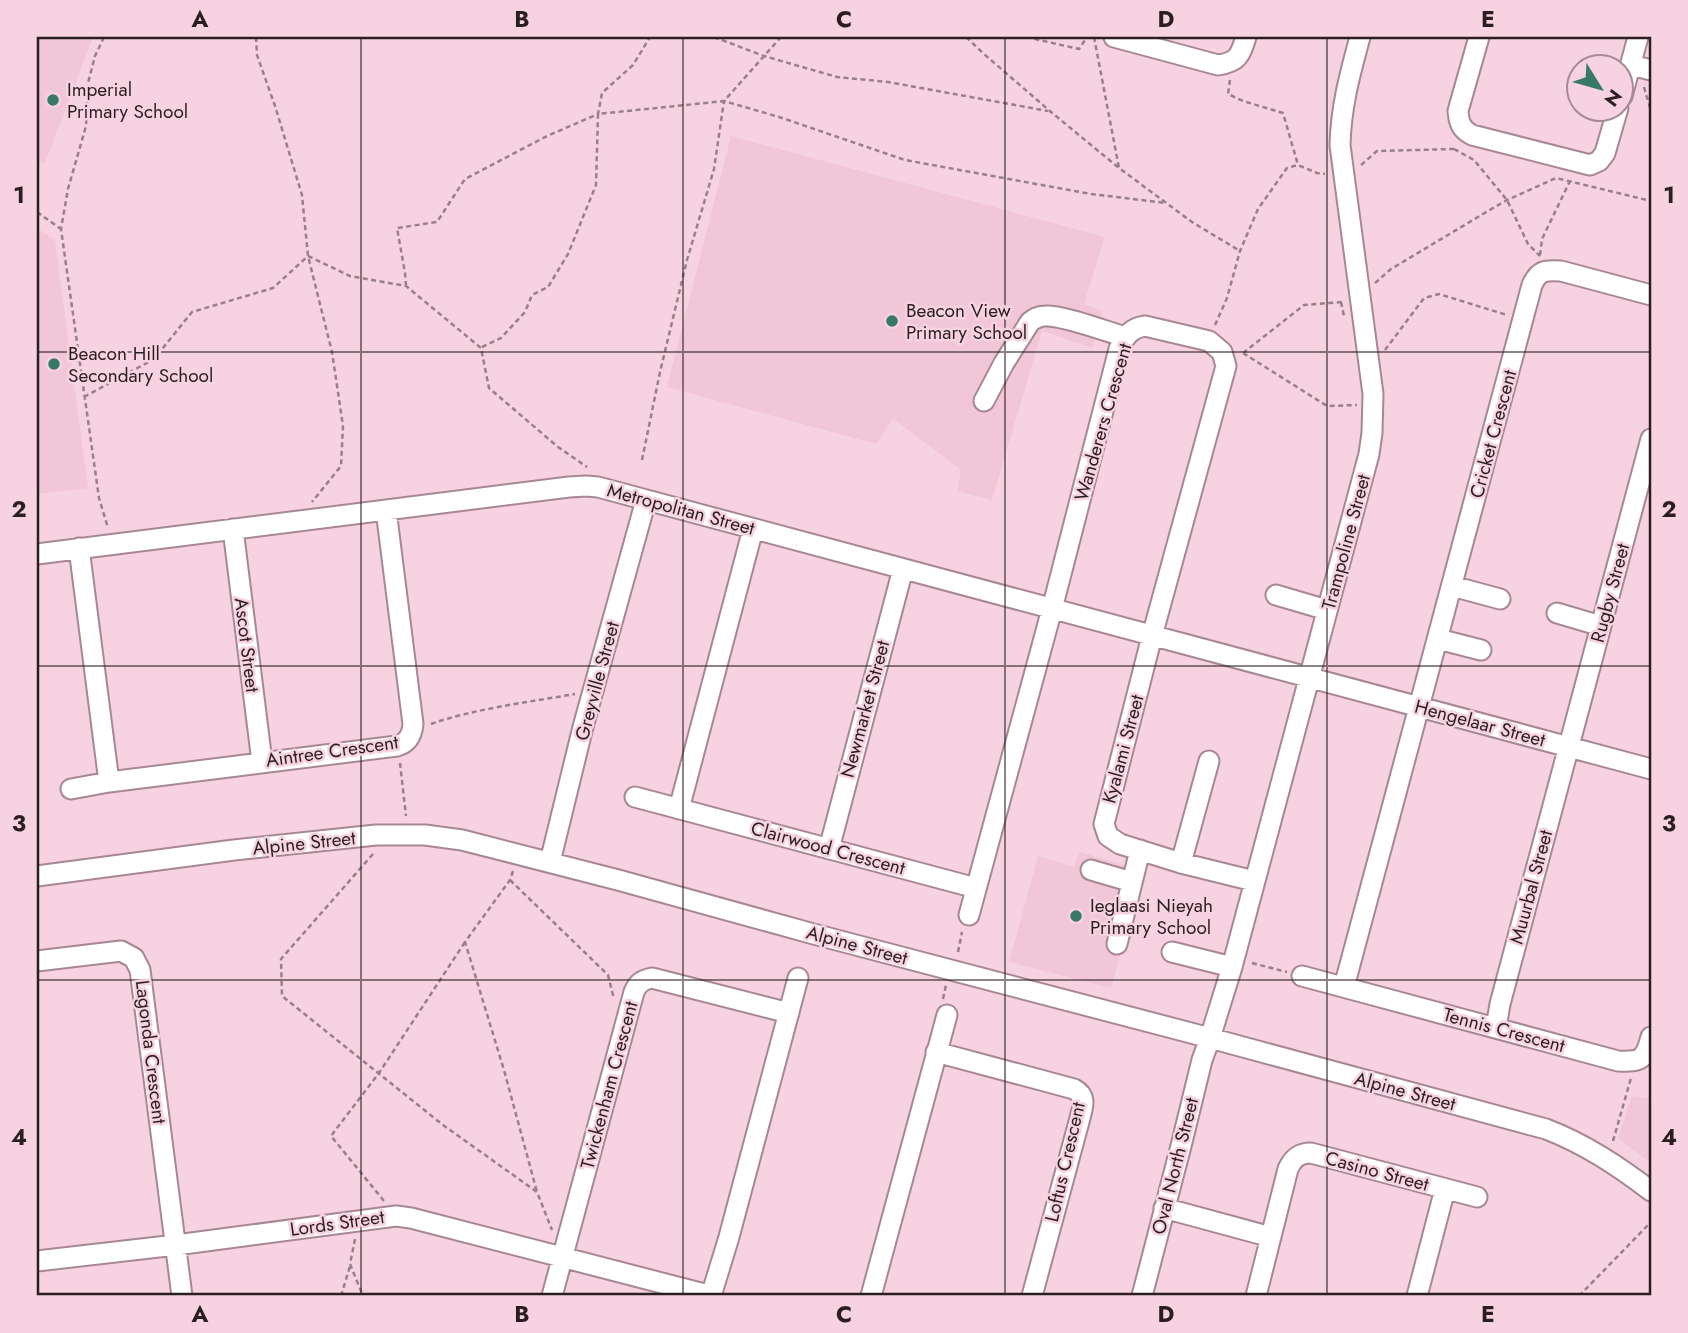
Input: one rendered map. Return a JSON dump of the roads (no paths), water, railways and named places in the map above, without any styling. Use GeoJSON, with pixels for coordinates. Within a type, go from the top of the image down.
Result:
{"type":"FeatureCollection","features":[{"type":"Feature","properties":{"kind":"street"},"geometry":{"type":"LineString","coordinates":[[1114,37],[1218,65],[1230,64],[1242,51],[1245,37]]}},
{"type":"Feature","properties":{"kind":"street","name":"Trampoline Street"},"geometry":{"type":"LineString","coordinates":[[1210,1038],[1240,964],[1254,881],[1369,454],[1373,405],[1371,375],[1340,145],[1340,120],[1360,37]]}},
{"type":"Feature","properties":{"kind":"street"},"geometry":{"type":"LineString","coordinates":[[1479,37],[1458,111],[1459,123],[1464,131],[1590,165],[1599,161],[1605,153],[1614,122]]}},
{"type":"Feature","properties":{"kind":"street"},"geometry":{"type":"LineString","coordinates":[[1638,37],[1642,68]]}},
{"type":"Feature","properties":{"kind":"street","name":"Cricket Crescent"},"geometry":{"type":"LineString","coordinates":[[1420,707],[1538,266],[1651,295]]}},
{"type":"Feature","properties":{"kind":"street"},"geometry":{"type":"LineString","coordinates":[[984,401],[1004,363],[1035,318],[1055,317],[1125,337]]}},
{"type":"Feature","properties":{"kind":"street","name":"Wanderers Crescent"},"geometry":{"type":"LineString","coordinates":[[1052,609],[1119,349],[1125,337],[1135,327],[1145,326],[1209,341],[1222,352],[1226,366],[1152,636]]}},
{"type":"Feature","properties":{"kind":"street","name":"Rugby Street"},"geometry":{"type":"LineString","coordinates":[[1569,747],[1651,439]]}},
{"type":"Feature","properties":{"kind":"street","name":"Metropolitan Street"},"geometry":{"type":"LineString","coordinates":[[37,554],[586,486],[598,487],[1310,677]]}},
{"type":"Feature","properties":{"kind":"street","name":"Greyville Street"},"geometry":{"type":"LineString","coordinates":[[550,862],[583,727],[646,500]]}},
{"type":"Feature","properties":{"kind":"street","name":"Aintree Crescent"},"geometry":{"type":"LineString","coordinates":[[71,789],[403,744],[411,735],[413,724],[386,510]]}},
{"type":"Feature","properties":{"kind":"street","name":"Ascot Street"},"geometry":{"type":"LineString","coordinates":[[233,529],[262,762]]}},
{"type":"Feature","properties":{"kind":"street"},"geometry":{"type":"LineString","coordinates":[[679,809],[753,529]]}},
{"type":"Feature","properties":{"kind":"street"},"geometry":{"type":"LineString","coordinates":[[79,548],[109,782]]}},
{"type":"Feature","properties":{"kind":"street","name":"Newmarket Street"},"geometry":{"type":"LineString","coordinates":[[829,849],[903,569]]}},
{"type":"Feature","properties":{"kind":"street"},"geometry":{"type":"LineString","coordinates":[[1452,586],[1500,599]]}},
{"type":"Feature","properties":{"kind":"street"},"geometry":{"type":"LineString","coordinates":[[1276,595],[1327,610]]}},
{"type":"Feature","properties":{"kind":"street"},"geometry":{"type":"LineString","coordinates":[[966,924],[1052,609]]}},
{"type":"Feature","properties":{"kind":"street"},"geometry":{"type":"LineString","coordinates":[[1557,614],[1601,626]]}},
{"type":"Feature","properties":{"kind":"street","name":"Kyalami Street"},"geometry":{"type":"LineString","coordinates":[[1152,636],[1104,824],[1108,836],[1120,844],[1181,863],[1254,881]]}},
{"type":"Feature","properties":{"kind":"street"},"geometry":{"type":"LineString","coordinates":[[1438,639],[1481,650]]}},
{"type":"Feature","properties":{"kind":"street","name":"Hengelaar Street"},"geometry":{"type":"LineString","coordinates":[[1310,677],[1651,769]]}},
{"type":"Feature","properties":{"kind":"street"},"geometry":{"type":"LineString","coordinates":[[1344,988],[1420,707]]}},
{"type":"Feature","properties":{"kind":"street","name":"Muurbal Street"},"geometry":{"type":"LineString","coordinates":[[1496,1028],[1500,1004],[1569,747]]}},
{"type":"Feature","properties":{"kind":"street"},"geometry":{"type":"LineString","coordinates":[[1181,863],[1209,761]]}},
{"type":"Feature","properties":{"kind":"street","name":"Clairwood Crescent"},"geometry":{"type":"LineString","coordinates":[[635,797],[976,888]]}},
{"type":"Feature","properties":{"kind":"street","name":"Alpine Street"},"geometry":{"type":"LineString","coordinates":[[37,876],[234,850],[393,834],[462,840],[1546,1129],[1590,1149],[1651,1191]]}},
{"type":"Feature","properties":{"kind":"street"},"geometry":{"type":"LineString","coordinates":[[1117,944],[1140,850]]}},
{"type":"Feature","properties":{"kind":"street"},"geometry":{"type":"LineString","coordinates":[[1091,870],[1132,881]]}},
{"type":"Feature","properties":{"kind":"street","name":"Lagonda Crescent"},"geometry":{"type":"LineString","coordinates":[[37,961],[121,951],[134,957],[140,970],[176,1245]]}},
{"type":"Feature","properties":{"kind":"street"},"geometry":{"type":"LineString","coordinates":[[1171,952],[1240,964]]}},
{"type":"Feature","properties":{"kind":"street","name":"Tennis Crescent"},"geometry":{"type":"LineString","coordinates":[[1299,975],[1618,1061],[1636,1061],[1648,1049],[1651,1037]]}},
{"type":"Feature","properties":{"kind":"street","name":"Twickenham Crescent"},"geometry":{"type":"LineString","coordinates":[[563,1256],[638,984],[652,978],[789,1013]]}},
{"type":"Feature","properties":{"kind":"street"},"geometry":{"type":"LineString","coordinates":[[712,1296],[798,978]]}},
{"type":"Feature","properties":{"kind":"street"},"geometry":{"type":"LineString","coordinates":[[871,1296],[947,1014]]}},
{"type":"Feature","properties":{"kind":"street","name":"Oval North Street"},"geometry":{"type":"LineString","coordinates":[[1142,1296],[1202,1060],[1210,1038]]}},
{"type":"Feature","properties":{"kind":"street","name":"Loftus Crescent"},"geometry":{"type":"LineString","coordinates":[[936,1052],[1074,1089],[1081,1093],[1083,1098],[1032,1296]]}},
{"type":"Feature","properties":{"kind":"street","name":"Casino Street"},"geometry":{"type":"LineString","coordinates":[[1256,1296],[1288,1169],[1303,1153],[1477,1198]]}},
{"type":"Feature","properties":{"kind":"street"},"geometry":{"type":"LineString","coordinates":[[1417,1296],[1445,1189]]}},
{"type":"Feature","properties":{"kind":"street"},"geometry":{"type":"LineString","coordinates":[[1164,1208],[1271,1237]]}},
{"type":"Feature","properties":{"kind":"street","name":"Lords Street"},"geometry":{"type":"LineString","coordinates":[[37,1261],[396,1216],[563,1256],[712,1296]]}},
{"type":"Feature","properties":{"kind":"street"},"geometry":{"type":"LineString","coordinates":[[176,1245],[182,1296]]}},
{"type":"Feature","properties":{"kind":"street"},"geometry":{"type":"LineString","coordinates":[[552,1296],[563,1256]]}},
{"type":"Feature","properties":{"kind":"place","name":"Imperial Primary School"},"geometry":{"type":"Point","coordinates":[53,100]}},
{"type":"Feature","properties":{"kind":"place","name":"Beacon View Primary School"},"geometry":{"type":"Point","coordinates":[892,321]}},
{"type":"Feature","properties":{"kind":"place","name":"Beacon Hill Secondary School"},"geometry":{"type":"Point","coordinates":[54,364]}},
{"type":"Feature","properties":{"kind":"place","name":"Ieglaasi Nieyah Primary School"},"geometry":{"type":"Point","coordinates":[1076,916]}}]}
